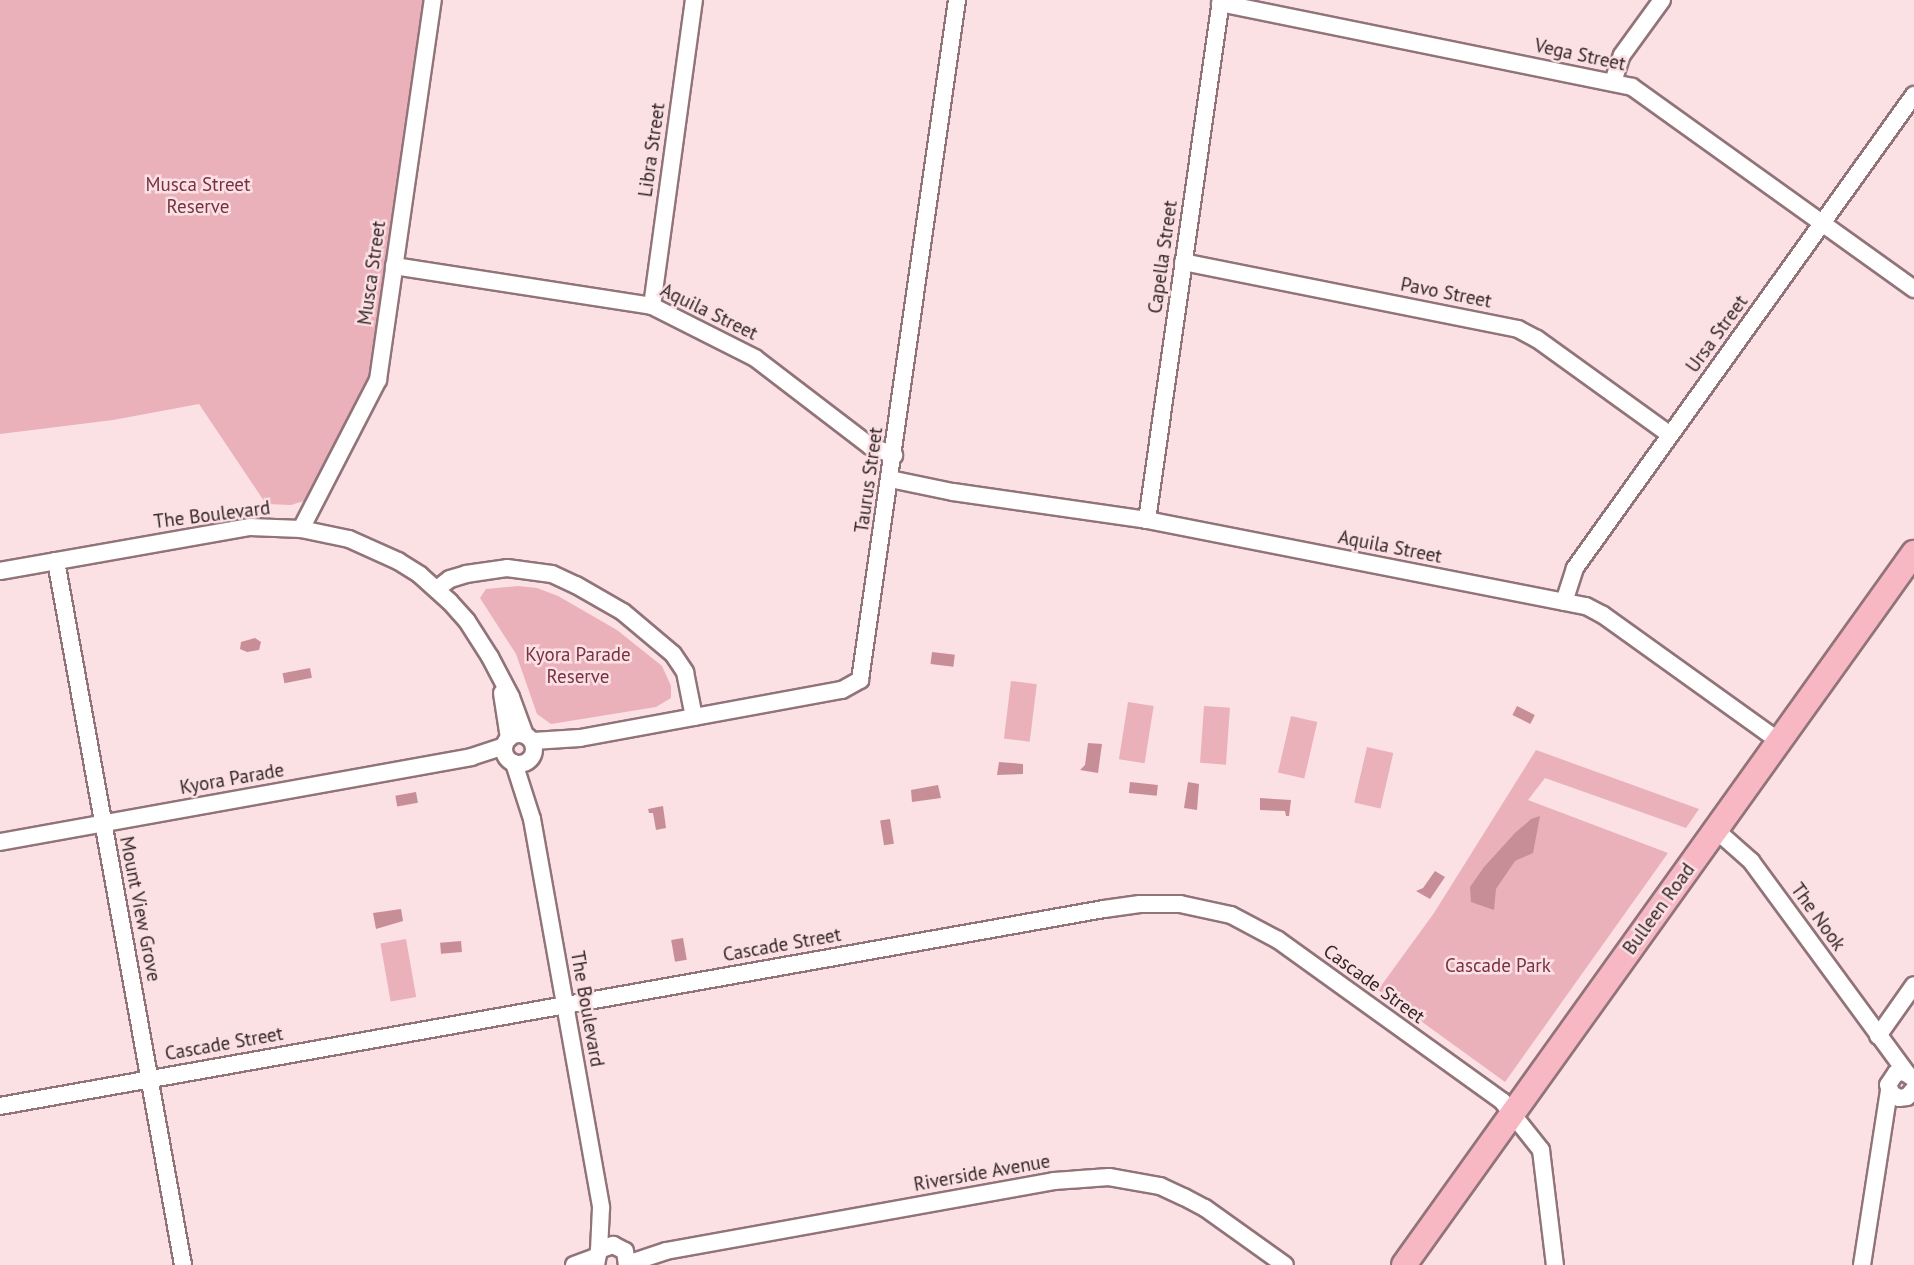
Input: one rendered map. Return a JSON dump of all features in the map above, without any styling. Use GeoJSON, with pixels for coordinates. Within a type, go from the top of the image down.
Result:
{"type":"FeatureCollection","features":[{"type":"Feature","properties":{"kind":"main road","name":"Bulleen Road"},"geometry":{"type":"LineString","coordinates":[[1404,1265],[1914,553]]}},
{"type":"Feature","properties":{"kind":"street","name":"Libra Street"},"geometry":{"type":"LineString","coordinates":[[652,306],[694,0]]}},
{"type":"Feature","properties":{"kind":"street","name":"Taurus Street"},"geometry":{"type":"LineString","coordinates":[[519,749],[842,690],[856,684],[864,666],[957,0]]}},
{"type":"Feature","properties":{"kind":"street"},"geometry":{"type":"LineString","coordinates":[[1613,82],[1622,55],[1662,0]]}},
{"type":"Feature","properties":{"kind":"street","name":"Vega Street"},"geometry":{"type":"LineString","coordinates":[[1221,2],[1613,82],[1641,94],[1914,289]]}},
{"type":"Feature","properties":{"kind":"street","name":"Capella Street"},"geometry":{"type":"LineString","coordinates":[[1147,520],[1221,2]]}},
{"type":"Feature","properties":{"kind":"street","name":"Musca Street"},"geometry":{"type":"LineString","coordinates":[[301,529],[378,380],[432,3]]}},
{"type":"Feature","properties":{"kind":"street","name":"Ursa Street"},"geometry":{"type":"LineString","coordinates":[[1564,602],[1570,576],[1575,568],[1914,95]]}},
{"type":"Feature","properties":{"kind":"street","name":"Pavo Street"},"geometry":{"type":"LineString","coordinates":[[1183,262],[1518,329],[1671,435]]}},
{"type":"Feature","properties":{"kind":"street","name":"Aquila Street"},"geometry":{"type":"LineString","coordinates":[[394,267],[652,306],[755,358],[870,446],[894,455]]}},
{"type":"Feature","properties":{"kind":"street","name":"Aquila Street"},"geometry":{"type":"LineString","coordinates":[[889,484],[1147,520],[1593,609],[1779,741]]}},
{"type":"Feature","properties":{"kind":"street","name":"The Boulevard"},"geometry":{"type":"LineString","coordinates":[[0,571],[250,527],[301,529],[349,539],[409,568],[437,589],[467,621],[498,674],[519,749],[601,1208],[597,1257]]}},
{"type":"Feature","properties":{"kind":"street","name":"Mount View Grove"},"geometry":{"type":"LineString","coordinates":[[56,561],[183,1265]]}},
{"type":"Feature","properties":{"kind":"street"},"geometry":{"type":"LineString","coordinates":[[437,589],[450,579],[466,574],[507,569],[552,574],[576,585],[624,612],[673,654],[685,672],[694,717]]}},
{"type":"Feature","properties":{"kind":"street","name":"Kyora Parade"},"geometry":{"type":"LineString","coordinates":[[0,842],[519,749]]}},
{"type":"Feature","properties":{"kind":"street","name":"The Nook"},"geometry":{"type":"LineString","coordinates":[[1716,830],[1751,861],[1878,1036],[1911,1077]]}},
{"type":"Feature","properties":{"kind":"street","name":"Cascade Street"},"geometry":{"type":"LineString","coordinates":[[0,1106],[1104,909],[1140,904],[1180,904],[1231,915],[1278,940],[1502,1101],[1539,1145],[1544,1158],[1555,1265]]}},
{"type":"Feature","properties":{"kind":"street"},"geometry":{"type":"LineString","coordinates":[[1878,1036],[1914,985]]}},
{"type":"Feature","properties":{"kind":"street","name":"The Nook"},"geometry":{"type":"LineString","coordinates":[[1878,1036],[1906,1092]]}},
{"type":"Feature","properties":{"kind":"street"},"geometry":{"type":"LineString","coordinates":[[1862,1265],[1884,1129],[1906,1092],[1896,1073],[1911,1077]]}},
{"type":"Feature","properties":{"kind":"street","name":"Riverside Avenue"},"geometry":{"type":"LineString","coordinates":[[597,1257],[608,1245],[624,1257],[1054,1181],[1109,1177],[1160,1186],[1184,1197],[1205,1208],[1286,1265]]}},
{"type":"Feature","properties":{"kind":"street","name":"The Boulevard"},"geometry":{"type":"LineString","coordinates":[[601,1208],[624,1257]]}},
{"type":"Feature","properties":{"kind":"street"},"geometry":{"type":"LineString","coordinates":[[574,1265],[597,1257]]}},
{"type":"Feature","properties":{"kind":"green space","name":"Musca Street Reserve"},"geometry":{"type":"Polygon","coordinates":[[[0,0],[425,0],[369,376],[307,500],[291,505],[266,504],[199,404],[113,420],[0,434],[0,0]]]}},
{"type":"Feature","properties":{"kind":"green space","name":"Kyora Parade Reserve"},"geometry":{"type":"Polygon","coordinates":[[[518,586],[537,588],[558,596],[617,630],[662,666],[671,686],[671,698],[656,707],[551,724],[537,714],[516,654],[480,598],[486,589],[518,586]]]}},
{"type":"Feature","properties":{"kind":"green space"},"geometry":{"type":"Polygon","coordinates":[[[1011,681],[1037,684],[1030,742],[1004,739],[1011,681]]]}},
{"type":"Feature","properties":{"kind":"green space"},"geometry":{"type":"Polygon","coordinates":[[[1128,702],[1154,706],[1145,763],[1119,759],[1128,702]]]}},
{"type":"Feature","properties":{"kind":"green space"},"geometry":{"type":"Polygon","coordinates":[[[1204,706],[1230,708],[1226,765],[1200,763],[1204,706]]]}},
{"type":"Feature","properties":{"kind":"green space"},"geometry":{"type":"Polygon","coordinates":[[[1291,716],[1317,722],[1304,779],[1278,773],[1291,716]]]}},
{"type":"Feature","properties":{"kind":"green space"},"geometry":{"type":"Polygon","coordinates":[[[1367,747],[1393,753],[1380,809],[1354,803],[1367,747]]]}},
{"type":"Feature","properties":{"kind":"green space","name":"Cascade Park"},"geometry":{"type":"Polygon","coordinates":[[[1536,750],[1699,809],[1686,828],[1545,778],[1528,800],[1668,853],[1505,1082],[1378,990],[1434,913],[1536,750]]]}},
{"type":"Feature","properties":{"kind":"green space"},"geometry":{"type":"Polygon","coordinates":[[[406,939],[416,997],[391,1002],[380,944],[406,939]]]}},
{"type":"Feature","properties":{"kind":"shaded area"},"geometry":{"type":"Polygon","coordinates":[[[255,638],[261,642],[259,650],[247,652],[240,649],[241,642],[255,638]]]}},
{"type":"Feature","properties":{"kind":"shaded area"},"geometry":{"type":"Polygon","coordinates":[[[932,652],[955,655],[953,667],[931,664],[932,652]]]}},
{"type":"Feature","properties":{"kind":"shaded area"},"geometry":{"type":"Polygon","coordinates":[[[310,668],[312,678],[284,683],[283,673],[310,668]]]}},
{"type":"Feature","properties":{"kind":"shaded area"},"geometry":{"type":"Polygon","coordinates":[[[1517,706],[1535,715],[1530,724],[1512,715],[1517,706]]]}},
{"type":"Feature","properties":{"kind":"shaded area"},"geometry":{"type":"Polygon","coordinates":[[[1088,743],[1102,744],[1098,773],[1080,770],[1085,765],[1088,743]]]}},
{"type":"Feature","properties":{"kind":"shaded area"},"geometry":{"type":"Polygon","coordinates":[[[999,762],[1023,764],[1023,774],[997,775],[999,762]]]}},
{"type":"Feature","properties":{"kind":"shaded area"},"geometry":{"type":"Polygon","coordinates":[[[1130,782],[1158,785],[1157,796],[1129,793],[1130,782]]]}},
{"type":"Feature","properties":{"kind":"shaded area"},"geometry":{"type":"Polygon","coordinates":[[[1188,782],[1199,784],[1197,810],[1184,808],[1188,782]]]}},
{"type":"Feature","properties":{"kind":"shaded area"},"geometry":{"type":"Polygon","coordinates":[[[938,785],[941,798],[912,802],[911,790],[938,785]]]}},
{"type":"Feature","properties":{"kind":"shaded area"},"geometry":{"type":"Polygon","coordinates":[[[416,792],[418,803],[397,806],[395,796],[416,792]]]}},
{"type":"Feature","properties":{"kind":"shaded area"},"geometry":{"type":"Polygon","coordinates":[[[1260,798],[1291,800],[1289,816],[1286,816],[1285,811],[1260,810],[1260,798]]]}},
{"type":"Feature","properties":{"kind":"shaded area"},"geometry":{"type":"Polygon","coordinates":[[[663,806],[666,828],[656,830],[653,813],[649,813],[648,809],[663,806]]]}},
{"type":"Feature","properties":{"kind":"shaded area"},"geometry":{"type":"Polygon","coordinates":[[[1540,816],[1533,853],[1515,861],[1496,889],[1494,910],[1471,902],[1470,887],[1484,867],[1515,833],[1531,819],[1540,816]]]}},
{"type":"Feature","properties":{"kind":"shaded area"},"geometry":{"type":"Polygon","coordinates":[[[890,819],[894,844],[884,845],[880,821],[890,819]]]}},
{"type":"Feature","properties":{"kind":"shaded area"},"geometry":{"type":"Polygon","coordinates":[[[1435,871],[1445,877],[1430,899],[1416,891],[1423,888],[1435,871]]]}},
{"type":"Feature","properties":{"kind":"shaded area"},"geometry":{"type":"Polygon","coordinates":[[[401,909],[403,921],[376,929],[373,913],[401,909]]]}},
{"type":"Feature","properties":{"kind":"shaded area"},"geometry":{"type":"Polygon","coordinates":[[[683,938],[687,960],[675,962],[671,940],[683,938]]]}},
{"type":"Feature","properties":{"kind":"shaded area"},"geometry":{"type":"Polygon","coordinates":[[[461,941],[462,952],[441,954],[440,943],[461,941]]]}}]}
